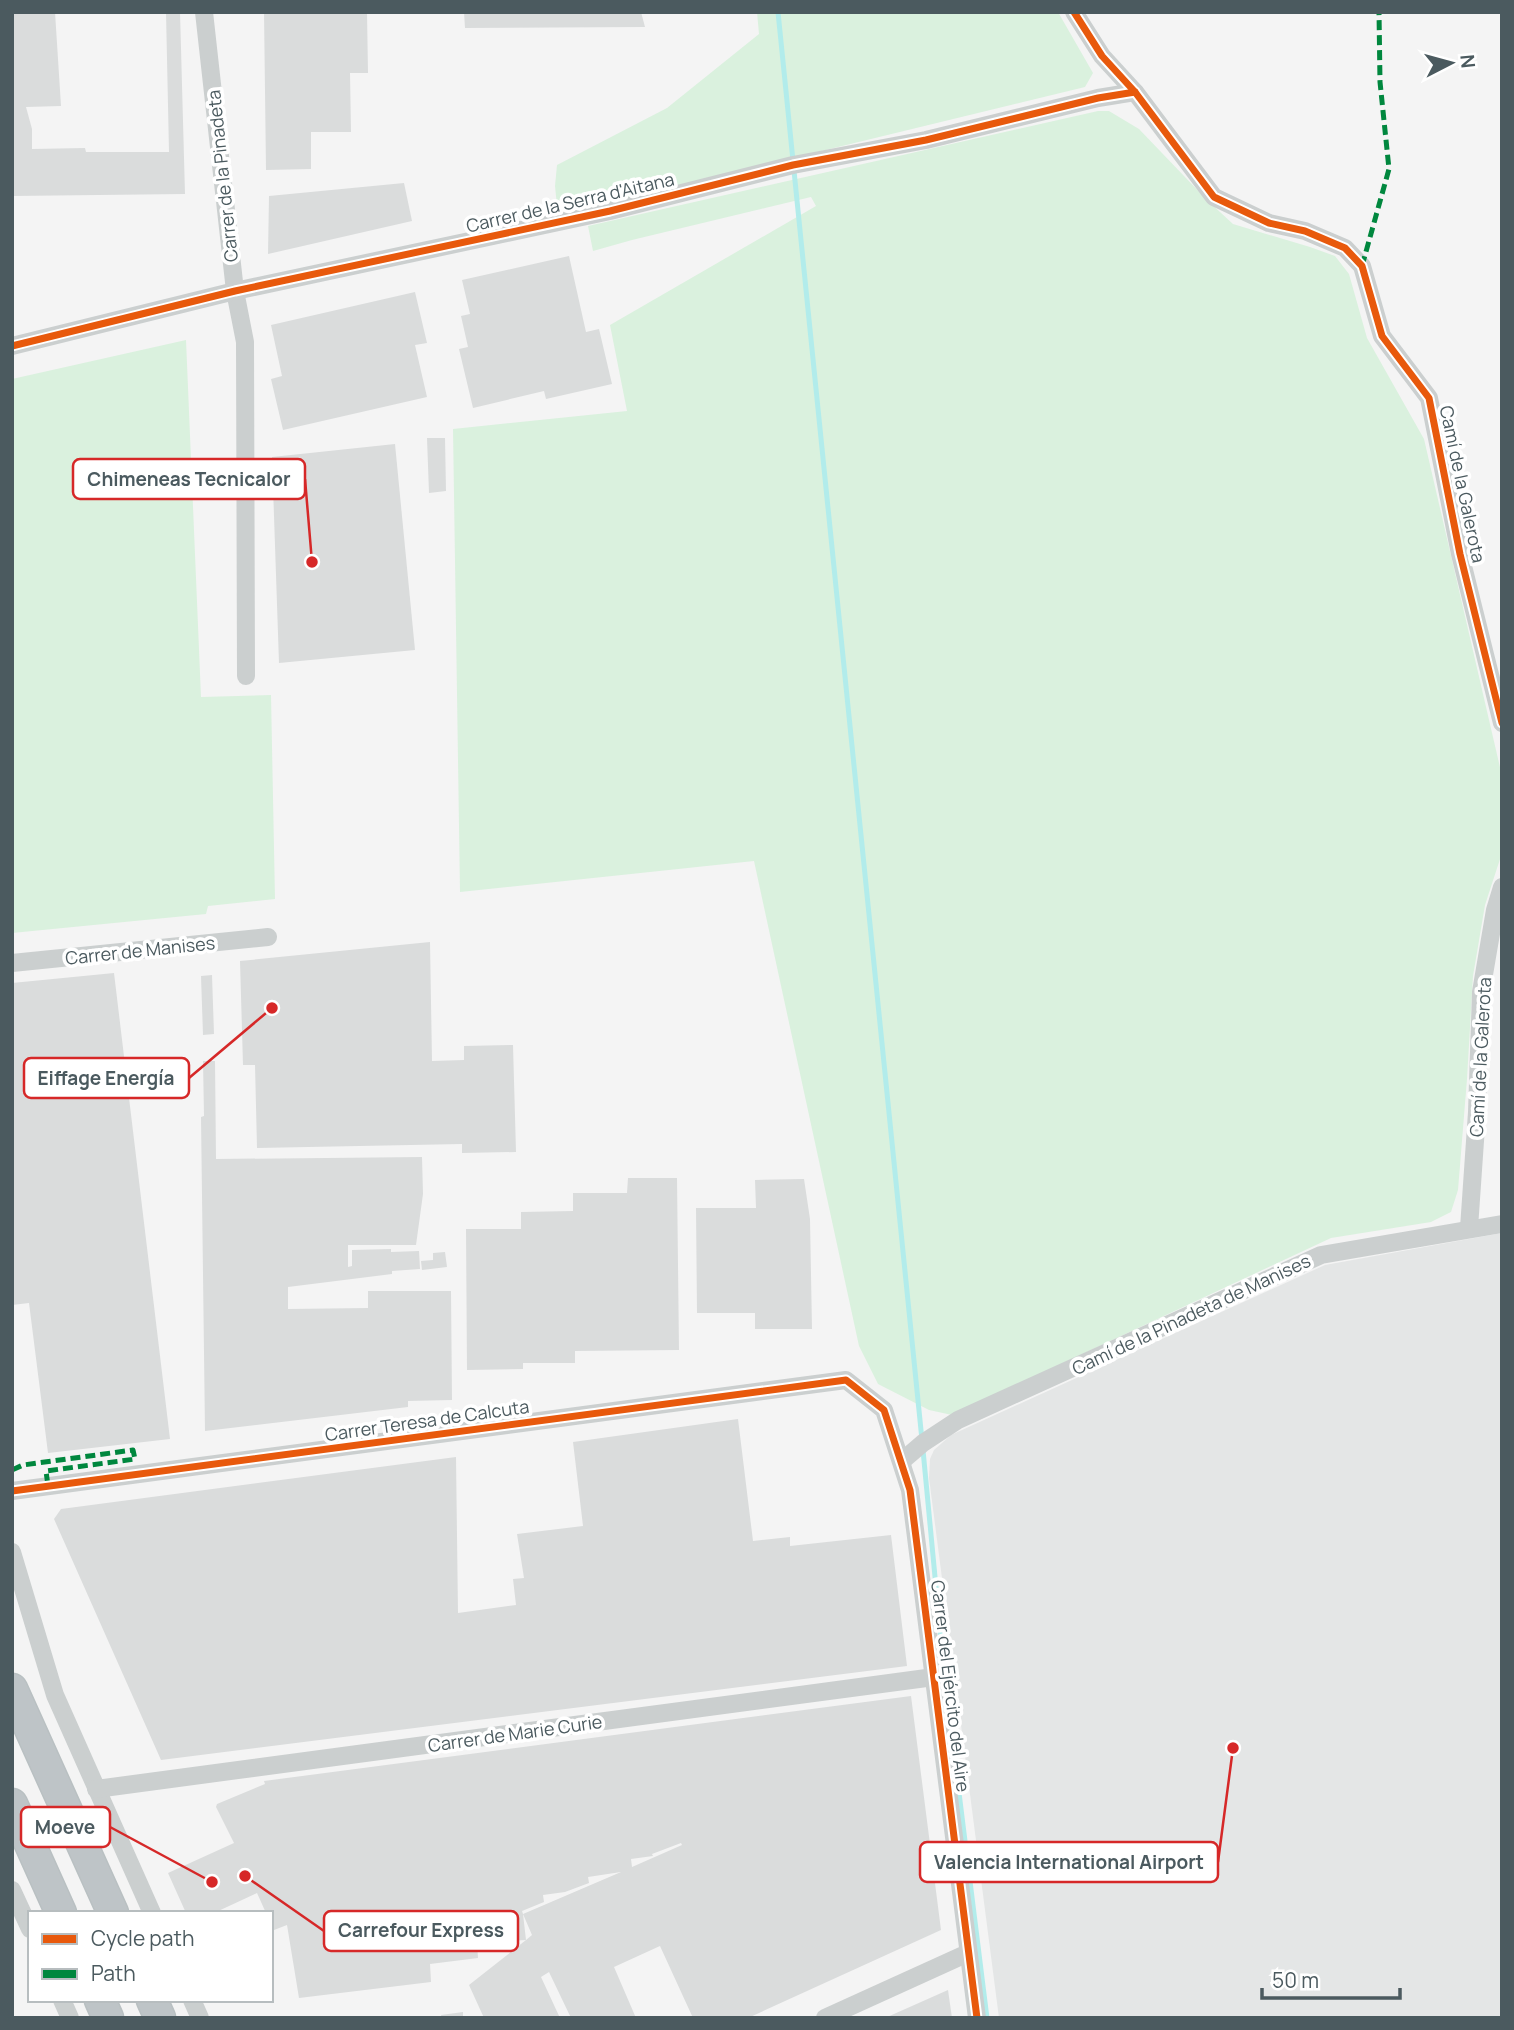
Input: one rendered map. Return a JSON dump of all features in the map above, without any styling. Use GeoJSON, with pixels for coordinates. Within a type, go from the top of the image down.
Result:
{"type":"FeatureCollection","features":[{"type":"Feature","properties":{"kind":"highway"},"geometry":{"type":"LineString","coordinates":[[12,1689],[112,1911]]}},
{"type":"Feature","properties":{"kind":"highway"},"geometry":{"type":"LineString","coordinates":[[12,1804],[60,1911]]}},
{"type":"Feature","properties":{"kind":"highway"},"geometry":{"type":"LineString","coordinates":[[101,2002],[108,2018]]}},
{"type":"Feature","properties":{"kind":"highway"},"geometry":{"type":"LineString","coordinates":[[153,2002],[160,2018]]}},
{"type":"Feature","properties":{"kind":"street","name":"Carrer de la Pinadeta"},"geometry":{"type":"LineString","coordinates":[[204,12],[235,291],[244,342],[246,676]]}},
{"type":"Feature","properties":{"kind":"street"},"geometry":{"type":"LineString","coordinates":[[1074,12],[1102,56],[1135,92]]}},
{"type":"Feature","properties":{"kind":"street","name":"Carrer de la Serra d'Aitana"},"geometry":{"type":"LineString","coordinates":[[12,346],[235,291],[610,211],[793,165],[926,140],[1098,97],[1135,92]]}},
{"type":"Feature","properties":{"kind":"street","name":"Camí de la Galerota"},"geometry":{"type":"LineString","coordinates":[[1135,92],[1214,197],[1269,223],[1305,231],[1345,248],[1362,266],[1382,336],[1429,398],[1460,554],[1502,723]]}},
{"type":"Feature","properties":{"kind":"street","name":"Camí de la Galerota"},"geometry":{"type":"LineString","coordinates":[[1469,1228],[1477,1112],[1480,992],[1495,910],[1502,887]]}},
{"type":"Feature","properties":{"kind":"street","name":"Carrer de Manises"},"geometry":{"type":"LineString","coordinates":[[12,963],[268,937]]}},
{"type":"Feature","properties":{"kind":"street","name":"Camí de la Pinadeta de Manises"},"geometry":{"type":"LineString","coordinates":[[902,1461],[923,1443],[958,1420],[1321,1255],[1502,1224]]}},
{"type":"Feature","properties":{"kind":"street","name":"Carrer del Ejército del Aire"},"geometry":{"type":"LineString","coordinates":[[846,1380],[884,1410],[911,1490],[977,2018]]}},
{"type":"Feature","properties":{"kind":"street","name":"Carrer Teresa de Calcuta"},"geometry":{"type":"LineString","coordinates":[[12,1491],[846,1380]]}},
{"type":"Feature","properties":{"kind":"street"},"geometry":{"type":"LineString","coordinates":[[12,1552],[55,1695],[151,1911]]}},
{"type":"Feature","properties":{"kind":"street","name":"Carrer de Marie Curie"},"geometry":{"type":"LineString","coordinates":[[96,1788],[934,1677]]}},
{"type":"Feature","properties":{"kind":"street"},"geometry":{"type":"LineString","coordinates":[[12,1890],[28,1925]]}},
{"type":"Feature","properties":{"kind":"street"},"geometry":{"type":"LineString","coordinates":[[825,2018],[968,1953]]}},
{"type":"Feature","properties":{"kind":"street"},"geometry":{"type":"LineString","coordinates":[[63,2002],[70,2018]]}},
{"type":"Feature","properties":{"kind":"street"},"geometry":{"type":"LineString","coordinates":[[193,2002],[200,2018]]}},
{"type":"Feature","properties":{"kind":"shaded area"},"geometry":{"type":"Polygon","coordinates":[[[1502,1233],[1502,2018],[999,2018],[929,1478],[930,1459],[934,1450],[951,1435],[1325,1265],[1502,1233]]]}},
{"type":"Feature","properties":{"kind":"green space"},"geometry":{"type":"Polygon","coordinates":[[[757,12],[1058,12],[1093,73],[1085,87],[607,203],[557,206],[557,165],[667,108],[759,34],[757,12]]]}},
{"type":"Feature","properties":{"kind":"green space"},"geometry":{"type":"Polygon","coordinates":[[[1098,111],[1109,111],[1139,129],[1233,224],[1335,256],[1349,274],[1367,338],[1424,439],[1502,776],[1502,853],[1485,905],[1473,976],[1458,1190],[1451,1212],[1431,1222],[1331,1238],[952,1415],[929,1410],[878,1384],[859,1346],[754,861],[460,892],[453,429],[627,411],[610,325],[816,206],[811,197],[593,251],[588,226],[1098,111]]]}},
{"type":"Feature","properties":{"kind":"green space"},"geometry":{"type":"Polygon","coordinates":[[[186,340],[201,697],[271,695],[275,899],[208,906],[206,914],[12,933],[12,379],[186,340]]]}},
{"type":"Feature","properties":{"kind":"building"},"geometry":{"type":"Polygon","coordinates":[[[12,12],[55,12],[61,106],[26,107],[32,129],[32,149],[85,148],[86,152],[169,152],[166,12],[180,12],[185,194],[12,196],[12,12]]]}},
{"type":"Feature","properties":{"kind":"building"},"geometry":{"type":"Polygon","coordinates":[[[264,12],[367,12],[368,73],[350,73],[351,132],[311,132],[311,169],[266,170],[264,12]]]}},
{"type":"Feature","properties":{"kind":"building"},"geometry":{"type":"Polygon","coordinates":[[[464,12],[641,12],[645,27],[465,28],[464,12]]]}},
{"type":"Feature","properties":{"kind":"building"},"geometry":{"type":"Polygon","coordinates":[[[404,183],[412,221],[268,254],[269,196],[404,183]]]}},
{"type":"Feature","properties":{"kind":"building"},"geometry":{"type":"Polygon","coordinates":[[[569,256],[586,332],[599,329],[612,384],[546,399],[544,391],[473,408],[459,349],[468,347],[461,316],[470,314],[462,280],[569,256]]]}},
{"type":"Feature","properties":{"kind":"building"},"geometry":{"type":"Polygon","coordinates":[[[415,292],[427,343],[415,345],[427,397],[283,430],[271,379],[282,376],[271,325],[415,292]]]}},
{"type":"Feature","properties":{"kind":"building"},"geometry":{"type":"Polygon","coordinates":[[[427,438],[445,438],[446,491],[429,493],[427,438]]]}},
{"type":"Feature","properties":{"kind":"building"},"geometry":{"type":"Polygon","coordinates":[[[395,444],[415,650],[279,663],[272,457],[395,444]]]}},
{"type":"Feature","properties":{"kind":"building"},"geometry":{"type":"Polygon","coordinates":[[[430,942],[432,1061],[464,1060],[464,1046],[513,1045],[516,1152],[462,1153],[462,1144],[257,1148],[255,1065],[243,1065],[240,961],[430,942]]]}},
{"type":"Feature","properties":{"kind":"building"},"geometry":{"type":"Polygon","coordinates":[[[114,973],[170,1439],[48,1453],[29,1303],[12,1305],[12,983],[114,973]]]}},
{"type":"Feature","properties":{"kind":"building"},"geometry":{"type":"Polygon","coordinates":[[[212,975],[214,1034],[203,1035],[201,976],[212,975]]]}},
{"type":"Feature","properties":{"kind":"building"},"geometry":{"type":"Polygon","coordinates":[[[203,1061],[215,1061],[216,1159],[422,1157],[423,1194],[416,1245],[348,1245],[348,1267],[352,1266],[352,1250],[391,1249],[391,1252],[419,1251],[420,1269],[288,1287],[288,1309],[368,1308],[368,1291],[451,1291],[452,1400],[408,1401],[408,1407],[205,1431],[201,1117],[204,1116],[203,1061]]]}},
{"type":"Feature","properties":{"kind":"building"},"geometry":{"type":"Polygon","coordinates":[[[628,1178],[677,1178],[679,1350],[575,1351],[575,1363],[523,1363],[523,1369],[467,1370],[466,1229],[521,1229],[521,1212],[573,1211],[573,1193],[627,1193],[628,1178]]]}},
{"type":"Feature","properties":{"kind":"building"},"geometry":{"type":"Polygon","coordinates":[[[804,1179],[810,1219],[812,1329],[755,1329],[755,1313],[697,1313],[696,1208],[756,1208],[755,1180],[804,1179]]]}},
{"type":"Feature","properties":{"kind":"building"},"geometry":{"type":"Polygon","coordinates":[[[445,1252],[447,1267],[422,1270],[421,1261],[433,1260],[433,1253],[445,1252]]]}},
{"type":"Feature","properties":{"kind":"building"},"geometry":{"type":"Polygon","coordinates":[[[738,1419],[753,1541],[790,1537],[790,1546],[891,1535],[907,1666],[161,1760],[54,1519],[61,1509],[456,1457],[458,1613],[516,1605],[513,1579],[524,1578],[517,1534],[583,1526],[573,1442],[738,1419]]]}},
{"type":"Feature","properties":{"kind":"building"},"geometry":{"type":"Polygon","coordinates":[[[911,1696],[941,1930],[748,2018],[693,2018],[660,1946],[614,1967],[636,2018],[571,2018],[549,1972],[541,1977],[560,2018],[484,2018],[469,1985],[526,1940],[477,1943],[478,1958],[430,1964],[431,1982],[299,1998],[287,1925],[274,1930],[273,1911],[265,1911],[257,1893],[218,1911],[185,1911],[168,1873],[234,1843],[216,1807],[217,1804],[265,1784],[264,1781],[911,1696]],[[681,1843],[652,1854],[653,1856],[631,1859],[632,1867],[682,1845],[681,1843]],[[621,1872],[588,1877],[589,1883],[565,1892],[543,1895],[544,1902],[522,1911],[523,1914],[621,1872]],[[523,1914],[526,1940],[532,1935],[523,1914]]]}},
{"type":"Feature","properties":{"kind":"building"},"geometry":{"type":"Polygon","coordinates":[[[948,1990],[952,2018],[885,2018],[948,1990]]]}},
{"type":"Feature","properties":{"kind":"building"},"geometry":{"type":"Polygon","coordinates":[[[463,2012],[463,2018],[442,2018],[441,2015],[463,2012]]]}},
{"type":"Feature","properties":{"kind":"waterway"},"geometry":{"type":"LineString","coordinates":[[778,12],[922,1440]]}},
{"type":"Feature","properties":{"kind":"waterway"},"geometry":{"type":"LineString","coordinates":[[923,1450],[944,1672],[987,2018]]}},
{"type":"Feature","properties":{"kind":"marked path"},"geometry":{"type":"LineString","coordinates":[[1362,266],[1389,169],[1380,82],[1379,12]]}},
{"type":"Feature","properties":{"kind":"marked path"},"geometry":{"type":"LineString","coordinates":[[12,1470],[23,1465],[133,1450],[135,1459],[46,1471],[48,1486]]}},
{"type":"Feature","properties":{"kind":"cycle path"},"geometry":{"type":"LineString","coordinates":[[1074,12],[1102,56],[1135,92],[1214,197],[1269,223],[1305,231],[1345,248],[1362,266],[1382,336],[1429,398],[1460,554],[1502,723]]}},
{"type":"Feature","properties":{"kind":"cycle path"},"geometry":{"type":"LineString","coordinates":[[12,346],[235,291],[610,211],[793,165],[926,140],[1098,98],[1135,92]]}},
{"type":"Feature","properties":{"kind":"cycle path"},"geometry":{"type":"LineString","coordinates":[[12,1491],[846,1380],[884,1410],[910,1490],[977,2018]]}},
{"type":"Feature","properties":{"kind":"place","name":"Chimeneas Tecnicalor"},"geometry":{"type":"Point","coordinates":[312,562]}},
{"type":"Feature","properties":{"kind":"place","name":"Eiffage Energía"},"geometry":{"type":"Point","coordinates":[272,1008]}},
{"type":"Feature","properties":{"kind":"place","name":"Valencia International Airport"},"geometry":{"type":"Point","coordinates":[1233,1748]}},
{"type":"Feature","properties":{"kind":"place","name":"Carrefour Express"},"geometry":{"type":"Point","coordinates":[245,1876]}},
{"type":"Feature","properties":{"kind":"place","name":"Moeve"},"geometry":{"type":"Point","coordinates":[212,1882]}}]}
